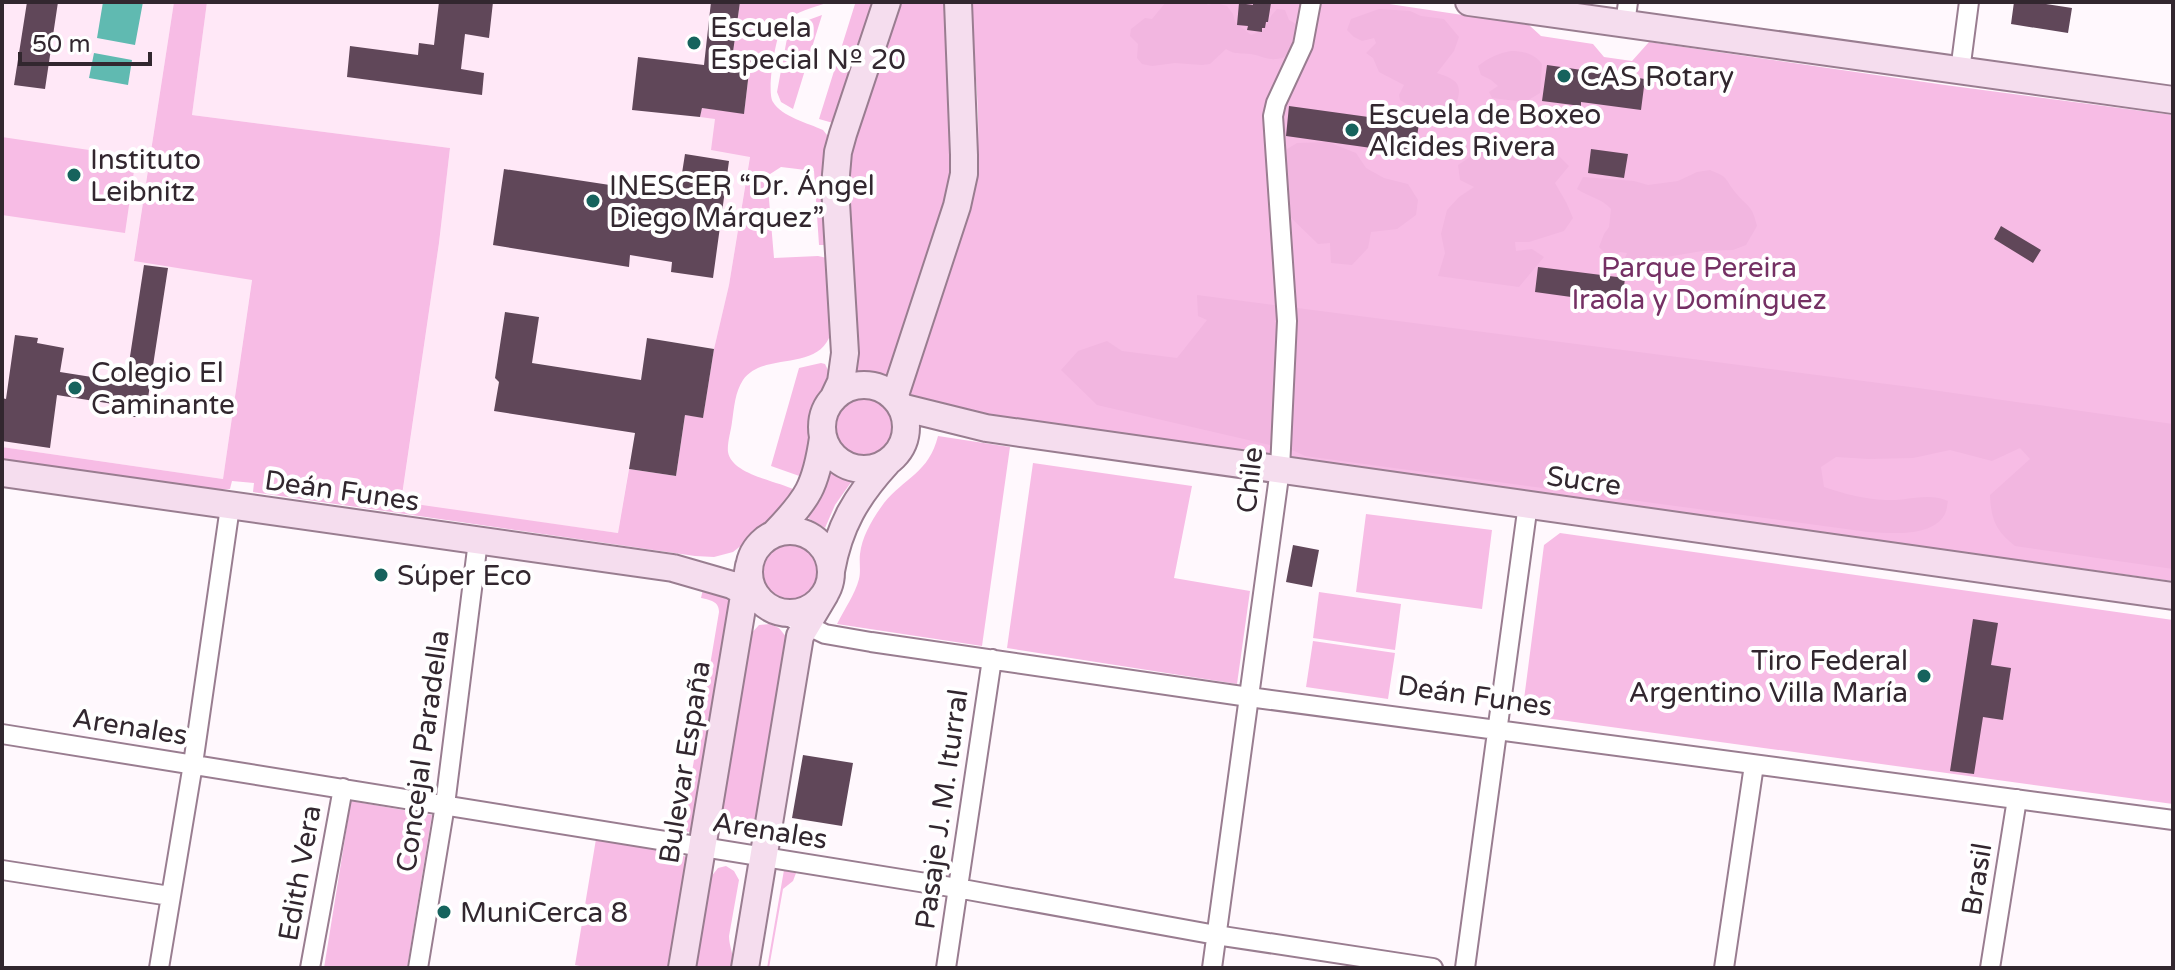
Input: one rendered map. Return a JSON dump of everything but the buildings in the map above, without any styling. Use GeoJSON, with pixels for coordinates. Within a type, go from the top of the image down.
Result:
{"type":"FeatureCollection","features":[{"type":"Feature","properties":{"kind":"main road"},"geometry":{"type":"LineString","coordinates":[[760,575],[792,516],[812,488],[820,462],[825,411],[841,382],[845,353],[835,186],[837,160],[887,2]]}},
{"type":"Feature","properties":{"kind":"main road"},"geometry":{"type":"LineString","coordinates":[[745,968],[800,636],[828,583],[835,546],[847,517],[869,482],[897,454],[904,442],[906,431],[898,403],[957,206],[964,174],[958,2]]}},
{"type":"Feature","properties":{"kind":"main road"},"geometry":{"type":"LineString","coordinates":[[1469,2],[1627,13],[1960,71],[2173,100]]}},
{"type":"Feature","properties":{"kind":"main road"},"geometry":{"type":"LineString","coordinates":[[833,399],[852,387],[863,385],[874,386],[898,403]]}},
{"type":"Feature","properties":{"kind":"main road","name":"Sucre"},"geometry":{"type":"LineString","coordinates":[[898,403],[986,428],[2173,596]]}},
{"type":"Feature","properties":{"kind":"main road","name":"Sucre"},"geometry":{"type":"LineString","coordinates":[[904,442],[929,428],[986,428]]}},
{"type":"Feature","properties":{"kind":"main road"},"geometry":{"type":"LineString","coordinates":[[823,438],[828,450],[849,467],[861,470],[887,463]]}},
{"type":"Feature","properties":{"kind":"main road","name":"Deán Funes"},"geometry":{"type":"LineString","coordinates":[[2,473],[673,568],[732,585],[760,575]]}},
{"type":"Feature","properties":{"kind":"main road"},"geometry":{"type":"LineString","coordinates":[[794,531],[812,538],[826,552],[828,583],[811,607],[800,612],[787,613],[760,575],[794,531]]}},
{"type":"Feature","properties":{"kind":"main road","name":"Deán Funes"},"geometry":{"type":"LineString","coordinates":[[673,568],[718,566],[732,562],[760,575]]}},
{"type":"Feature","properties":{"kind":"main road","name":"Bulevar España"},"geometry":{"type":"LineString","coordinates":[[682,968],[702,847],[760,575]]}},
{"type":"Feature","properties":{"kind":"street","name":"Chile"},"geometry":{"type":"LineString","coordinates":[[1212,968],[1280,469],[1287,321],[1273,116],[1303,45],[1311,2]]}},
{"type":"Feature","properties":{"kind":"street"},"geometry":{"type":"LineString","coordinates":[[1960,71],[1969,2]]}},
{"type":"Feature","properties":{"kind":"street"},"geometry":{"type":"LineString","coordinates":[[1465,968],[1528,504]]}},
{"type":"Feature","properties":{"kind":"street"},"geometry":{"type":"LineString","coordinates":[[159,968],[193,764],[230,507]]}},
{"type":"Feature","properties":{"kind":"street","name":"Concejal Paradella"},"geometry":{"type":"LineString","coordinates":[[418,968],[445,805],[478,541]]}},
{"type":"Feature","properties":{"kind":"street","name":"Deán Funes"},"geometry":{"type":"LineString","coordinates":[[760,575],[805,626],[825,634],[871,642],[1249,697],[2173,820]]}},
{"type":"Feature","properties":{"kind":"street","name":"Pasaje J. M. Iturral"},"geometry":{"type":"LineString","coordinates":[[946,968],[992,659]]}},
{"type":"Feature","properties":{"kind":"street","name":"Arenales"},"geometry":{"type":"LineString","coordinates":[[2,734],[957,888],[1216,935],[1433,968]]}},
{"type":"Feature","properties":{"kind":"street"},"geometry":{"type":"LineString","coordinates":[[1724,968],[1754,765]]}},
{"type":"Feature","properties":{"kind":"street","name":"Edith Vera"},"geometry":{"type":"LineString","coordinates":[[310,968],[343,788]]}},
{"type":"Feature","properties":{"kind":"street","name":"Brasil"},"geometry":{"type":"LineString","coordinates":[[1990,968],[2017,799]]}},
{"type":"Feature","properties":{"kind":"street"},"geometry":{"type":"LineString","coordinates":[[2,870],[170,896]]}},
{"type":"Feature","properties":{"kind":"shaded area"},"geometry":{"type":"Polygon","coordinates":[[[2,2],[174,2],[134,260],[252,279],[223,479],[2,447],[2,2]]]}},
{"type":"Feature","properties":{"kind":"shaded area"},"geometry":{"type":"Polygon","coordinates":[[[103,2],[143,2],[135,45],[97,38],[103,2]]]}},
{"type":"Feature","properties":{"kind":"shaded area"},"geometry":{"type":"Polygon","coordinates":[[[207,2],[740,2],[751,55],[744,114],[701,116],[716,119],[750,156],[729,285],[714,349],[647,338],[639,392],[625,378],[521,361],[539,317],[505,312],[495,378],[499,382],[495,411],[638,413],[618,533],[401,503],[450,148],[192,115],[207,2]]]}},
{"type":"Feature","properties":{"kind":"shaded area"},"geometry":{"type":"Polygon","coordinates":[[[1166,2],[1205,2],[1208,5],[1227,6],[1235,22],[1251,35],[1264,30],[1277,9],[1285,10],[1289,20],[1296,24],[1295,41],[1287,56],[1276,59],[1226,49],[1210,64],[1142,64],[1137,58],[1138,44],[1130,36],[1131,29],[1145,18],[1152,19],[1166,2]]]}},
{"type":"Feature","properties":{"kind":"shaded area"},"geometry":{"type":"Polygon","coordinates":[[[1379,9],[1410,11],[1444,19],[1459,37],[1454,51],[1437,73],[1456,83],[1459,91],[1456,104],[1446,107],[1435,104],[1424,109],[1400,100],[1404,85],[1379,72],[1373,58],[1366,53],[1376,43],[1374,38],[1362,41],[1347,30],[1351,19],[1379,9]]]}},
{"type":"Feature","properties":{"kind":"shaded area"},"geometry":{"type":"Polygon","coordinates":[[[1511,51],[1528,54],[1542,64],[1540,93],[1525,102],[1492,98],[1489,92],[1498,86],[1481,75],[1478,66],[1494,56],[1511,51]]]}},
{"type":"Feature","properties":{"kind":"shaded area"},"geometry":{"type":"Polygon","coordinates":[[[94,53],[132,60],[128,85],[89,78],[94,53]]]}},
{"type":"Feature","properties":{"kind":"shaded area"},"geometry":{"type":"Polygon","coordinates":[[[1487,136],[1522,141],[1554,151],[1569,166],[1555,183],[1573,218],[1564,231],[1529,242],[1515,242],[1516,251],[1532,249],[1544,257],[1519,287],[1438,276],[1445,253],[1441,234],[1447,210],[1474,187],[1460,180],[1458,165],[1473,155],[1487,136]]]}},
{"type":"Feature","properties":{"kind":"shaded area"},"geometry":{"type":"Polygon","coordinates":[[[1328,142],[1356,153],[1366,168],[1384,178],[1408,184],[1418,200],[1416,215],[1397,229],[1371,232],[1368,248],[1352,265],[1331,263],[1330,243],[1318,244],[1284,211],[1287,149],[1297,143],[1328,142]]]}},
{"type":"Feature","properties":{"kind":"shaded area"},"geometry":{"type":"Polygon","coordinates":[[[1710,170],[1726,178],[1753,214],[1757,226],[1746,245],[1733,250],[1652,256],[1651,270],[1630,277],[1619,272],[1627,253],[1620,252],[1610,258],[1599,247],[1609,227],[1611,209],[1577,189],[1583,177],[1648,185],[1678,181],[1710,170]]]}},
{"type":"Feature","properties":{"kind":"shaded area"},"geometry":{"type":"Polygon","coordinates":[[[1197,295],[2173,424],[2173,569],[2015,546],[1996,524],[1990,495],[2030,459],[2020,448],[1992,461],[1950,450],[1913,458],[1836,457],[1821,467],[1824,487],[1878,499],[1925,497],[1948,501],[1939,522],[1921,531],[1868,532],[1305,456],[1292,450],[1097,405],[1061,370],[1078,351],[1107,341],[1122,351],[1177,358],[1207,320],[1198,316],[1197,295]]]}},
{"type":"Feature","properties":{"kind":"green space"},"geometry":{"type":"Polygon","coordinates":[[[174,2],[207,2],[192,115],[450,148],[401,502],[618,533],[629,469],[676,476],[685,415],[703,417],[750,157],[711,150],[715,119],[700,117],[702,108],[744,113],[751,56],[733,52],[740,2],[830,2],[799,12],[784,23],[775,49],[771,75],[771,96],[777,107],[789,116],[823,130],[827,135],[827,245],[819,245],[814,171],[781,167],[767,176],[774,258],[827,258],[831,331],[822,348],[812,355],[763,366],[743,380],[735,400],[728,445],[731,460],[746,472],[795,490],[771,522],[733,552],[714,557],[695,556],[253,492],[254,483],[232,481],[230,489],[172,491],[2,465],[2,447],[223,479],[252,280],[134,261],[174,2]]]}},
{"type":"Feature","properties":{"kind":"green space"},"geometry":{"type":"Polygon","coordinates":[[[873,2],[833,123],[819,119],[855,4],[873,2]]]}},
{"type":"Feature","properties":{"kind":"green space"},"geometry":{"type":"Polygon","coordinates":[[[899,2],[947,2],[953,160],[950,189],[888,376],[856,371],[845,196],[850,143],[899,2]]]}},
{"type":"Feature","properties":{"kind":"green space","name":"Parque Pereira Iraola y Domínguez"},"geometry":{"type":"Polygon","coordinates":[[[970,2],[1304,2],[1278,116],[1321,2],[1376,2],[1529,25],[1541,36],[1593,44],[1604,57],[1632,61],[1649,42],[2173,115],[2173,581],[989,419],[912,397],[909,390],[969,212],[974,187],[978,108],[970,2]]]}},
{"type":"Feature","properties":{"kind":"green space"},"geometry":{"type":"Polygon","coordinates":[[[822,15],[793,109],[781,102],[777,92],[788,33],[800,23],[822,15]]]}},
{"type":"Feature","properties":{"kind":"green space"},"geometry":{"type":"Polygon","coordinates":[[[2,137],[136,157],[125,233],[2,215],[2,137]]]}},
{"type":"Feature","properties":{"kind":"green space"},"geometry":{"type":"Polygon","coordinates":[[[821,363],[829,372],[811,421],[812,442],[805,478],[771,466],[799,368],[821,363]]]}},
{"type":"Feature","properties":{"kind":"green space"},"geometry":{"type":"Polygon","coordinates":[[[864,399],[884,408],[893,428],[884,448],[864,457],[844,448],[835,428],[844,408],[864,399]]]}},
{"type":"Feature","properties":{"kind":"green space"},"geometry":{"type":"Polygon","coordinates":[[[938,436],[1010,447],[982,646],[837,624],[860,576],[861,547],[869,527],[884,503],[929,459],[938,436]]]}},
{"type":"Feature","properties":{"kind":"green space"},"geometry":{"type":"Polygon","coordinates":[[[1033,463],[1192,486],[1174,578],[1250,591],[1237,684],[1007,648],[1033,463]]]}},
{"type":"Feature","properties":{"kind":"green space"},"geometry":{"type":"Polygon","coordinates":[[[831,471],[852,481],[835,505],[825,528],[808,518],[822,497],[831,471]]]}},
{"type":"Feature","properties":{"kind":"green space"},"geometry":{"type":"Polygon","coordinates":[[[1366,514],[1492,530],[1482,609],[1356,592],[1366,514]]]}},
{"type":"Feature","properties":{"kind":"green space","name":"Tiro Federal Argentino Villa María"},"geometry":{"type":"Polygon","coordinates":[[[1560,533],[2173,620],[2173,804],[1531,716],[1523,707],[1544,545],[1560,533]]]}},
{"type":"Feature","properties":{"kind":"green space"},"geometry":{"type":"Polygon","coordinates":[[[789,544],[809,552],[817,572],[809,592],[789,600],[769,592],[761,572],[769,552],[789,544]]]}},
{"type":"Feature","properties":{"kind":"green space"},"geometry":{"type":"Polygon","coordinates":[[[703,589],[728,597],[732,605],[690,832],[682,831],[719,612],[716,603],[701,598],[703,589]]]}},
{"type":"Feature","properties":{"kind":"green space"},"geometry":{"type":"Polygon","coordinates":[[[1319,592],[1401,604],[1395,650],[1313,638],[1319,592]]]}},
{"type":"Feature","properties":{"kind":"green space"},"geometry":{"type":"Polygon","coordinates":[[[770,624],[779,628],[787,638],[756,823],[747,832],[737,834],[727,830],[719,820],[748,637],[759,625],[770,624]]]}},
{"type":"Feature","properties":{"kind":"green space"},"geometry":{"type":"Polygon","coordinates":[[[1313,641],[1395,653],[1388,699],[1306,687],[1313,641]]]}},
{"type":"Feature","properties":{"kind":"green space"},"geometry":{"type":"Polygon","coordinates":[[[351,801],[432,815],[407,968],[324,968],[351,801]]]}},
{"type":"Feature","properties":{"kind":"green space"},"geometry":{"type":"Polygon","coordinates":[[[596,839],[678,853],[688,858],[671,968],[590,968],[575,965],[596,839]]]}},
{"type":"Feature","properties":{"kind":"green space"},"geometry":{"type":"Polygon","coordinates":[[[726,866],[734,871],[739,880],[729,936],[733,968],[695,968],[710,878],[718,868],[726,866]]]}},
{"type":"Feature","properties":{"kind":"green space"},"geometry":{"type":"Polygon","coordinates":[[[784,870],[796,873],[793,881],[783,889],[767,968],[784,870]]]}},
{"type":"Feature","properties":{"kind":"place","name":"Escuela Especial Nº 20"},"geometry":{"type":"Point","coordinates":[694,43]}},
{"type":"Feature","properties":{"kind":"place","name":"CAS Rotary"},"geometry":{"type":"Point","coordinates":[1564,76]}},
{"type":"Feature","properties":{"kind":"place","name":"Escuela de Boxeo Alcides Rivera"},"geometry":{"type":"Point","coordinates":[1352,130]}},
{"type":"Feature","properties":{"kind":"place","name":"Instituto Leibnitz"},"geometry":{"type":"Point","coordinates":[74,175]}},
{"type":"Feature","properties":{"kind":"place","name":"INESCER “Dr. Ángel Diego Márquez”"},"geometry":{"type":"Point","coordinates":[593,201]}},
{"type":"Feature","properties":{"kind":"place","name":"Colegio El Caminante"},"geometry":{"type":"Point","coordinates":[75,388]}},
{"type":"Feature","properties":{"kind":"place","name":"Súper Eco"},"geometry":{"type":"Point","coordinates":[381,575]}},
{"type":"Feature","properties":{"kind":"place","name":"Tiro Federal Argentino Villa María"},"geometry":{"type":"Point","coordinates":[1924,676]}},
{"type":"Feature","properties":{"kind":"place","name":"MuniCerca 8"},"geometry":{"type":"Point","coordinates":[444,912]}}]}
